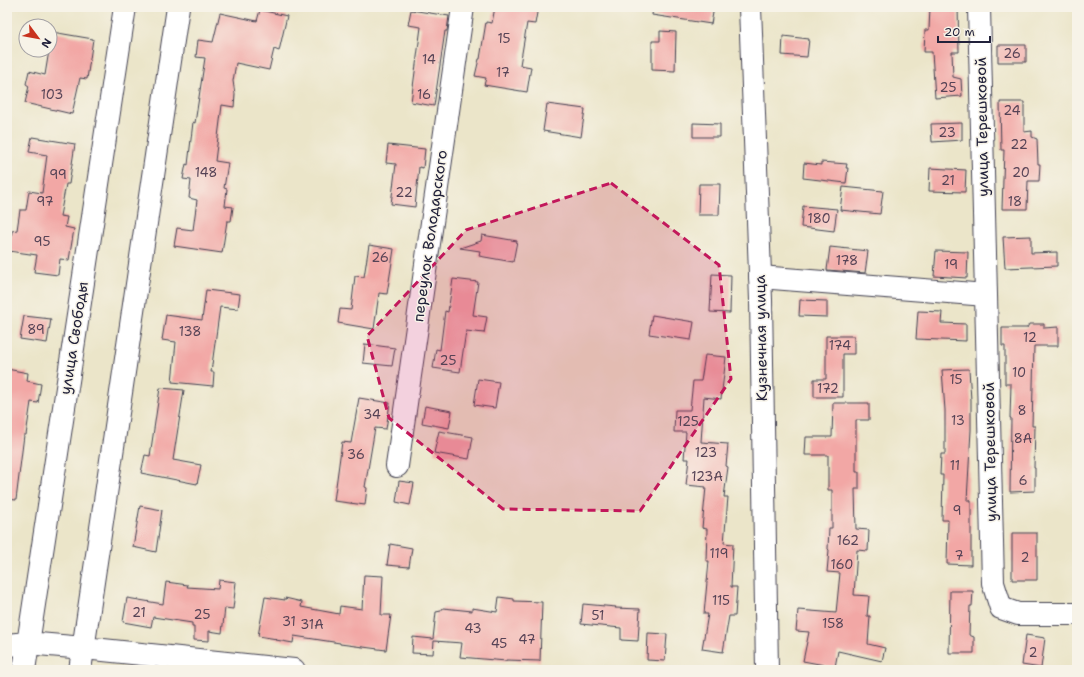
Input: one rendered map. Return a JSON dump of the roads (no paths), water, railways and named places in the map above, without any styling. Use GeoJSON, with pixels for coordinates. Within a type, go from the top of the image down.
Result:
{"type":"FeatureCollection","features":[{"type":"Feature","properties":{"kind":"street","name":"улица Свободы"},"geometry":{"type":"LineString","coordinates":[[24,670],[17,644],[125,7]]}},
{"type":"Feature","properties":{"kind":"street"},"geometry":{"type":"LineString","coordinates":[[80,670],[178,7]]}},
{"type":"Feature","properties":{"kind":"street","name":"переулок Володарского"},"geometry":{"type":"LineString","coordinates":[[397,466],[463,7]]}},
{"type":"Feature","properties":{"kind":"street","name":"Кузнечная улица"},"geometry":{"type":"LineString","coordinates":[[750,7],[760,277],[767,670]]}},
{"type":"Feature","properties":{"kind":"street","name":"улица Терешковой"},"geometry":{"type":"LineString","coordinates":[[979,7],[992,583],[1001,608],[1018,614],[1077,614]]}},
{"type":"Feature","properties":{"kind":"street"},"geometry":{"type":"LineString","coordinates":[[760,277],[986,295]]}},
{"type":"Feature","properties":{"kind":"street"},"geometry":{"type":"LineString","coordinates":[[17,644],[84,648],[294,670]]}}]}
